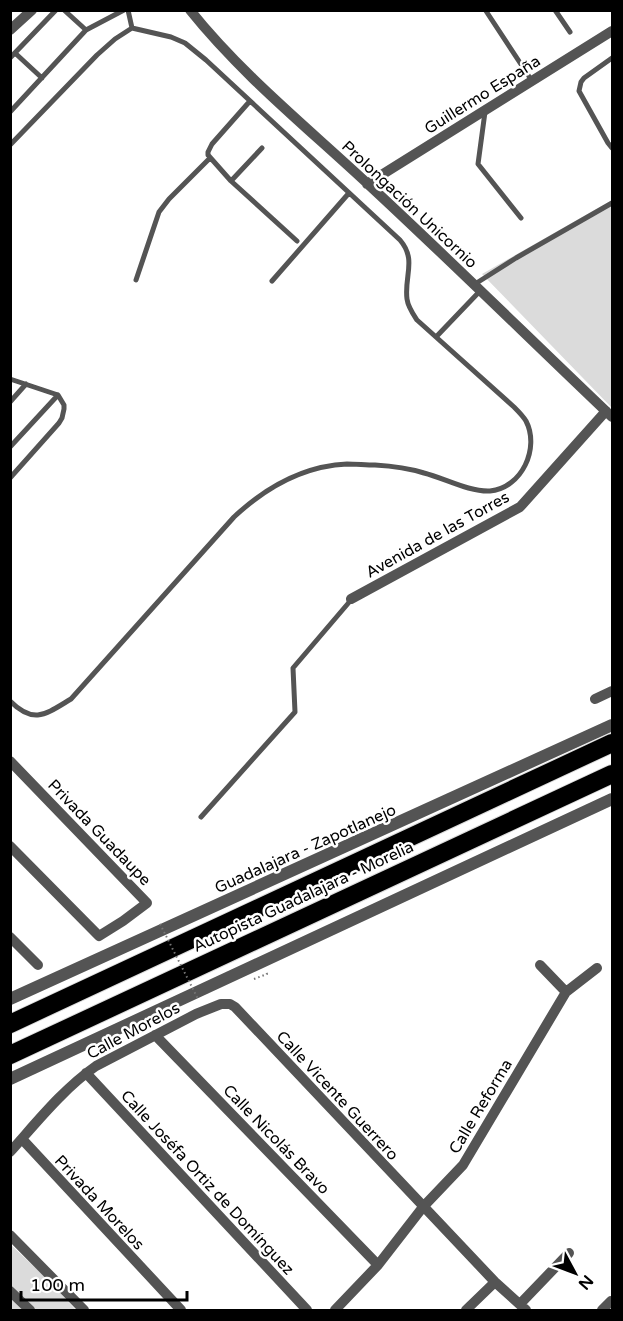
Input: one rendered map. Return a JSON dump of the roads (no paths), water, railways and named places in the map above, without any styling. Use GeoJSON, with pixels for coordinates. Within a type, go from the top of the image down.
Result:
{"type":"FeatureCollection","features":[{"type":"Feature","properties":{"kind":"highway","name":"Autopista Guadalajara - Morelia"},"geometry":{"type":"LineString","coordinates":[[10,1023],[612,743]]}},
{"type":"Feature","properties":{"kind":"highway","name":"Autopista Guadalajara - Morelia"},"geometry":{"type":"LineString","coordinates":[[10,1055],[612,774]]}},
{"type":"Feature","properties":{"kind":"street"},"geometry":{"type":"LineString","coordinates":[[10,30],[32,10]]}},
{"type":"Feature","properties":{"kind":"street","name":"Prolongación Unicornio"},"geometry":{"type":"LineString","coordinates":[[190,10],[217,43],[245,71],[368,184],[609,414]]}},
{"type":"Feature","properties":{"kind":"street","name":"Guillermo España"},"geometry":{"type":"LineString","coordinates":[[368,184],[612,31]]}},
{"type":"Feature","properties":{"kind":"street","name":"Avenida de las Torres"},"geometry":{"type":"LineString","coordinates":[[351,599],[520,507],[609,414]]}},
{"type":"Feature","properties":{"kind":"street"},"geometry":{"type":"LineString","coordinates":[[595,699],[612,691]]}},
{"type":"Feature","properties":{"kind":"street","name":"Guadalajara - Zapotlanejo"},"geometry":{"type":"LineString","coordinates":[[10,999],[612,725]]}},
{"type":"Feature","properties":{"kind":"street","name":"Privada Guadaupe"},"geometry":{"type":"LineString","coordinates":[[10,761],[147,903],[99,936],[10,846]]}},
{"type":"Feature","properties":{"kind":"street"},"geometry":{"type":"LineString","coordinates":[[10,1079],[612,799]]}},
{"type":"Feature","properties":{"kind":"street"},"geometry":{"type":"LineString","coordinates":[[10,937],[38,965]]}},
{"type":"Feature","properties":{"kind":"street"},"geometry":{"type":"LineString","coordinates":[[540,965],[566,992]]}},
{"type":"Feature","properties":{"kind":"street","name":"Calle Reforma"},"geometry":{"type":"LineString","coordinates":[[335,1311],[378,1265],[423,1207],[462,1166],[566,992],[597,968]]}},
{"type":"Feature","properties":{"kind":"street","name":"Calle Morelos"},"geometry":{"type":"LineString","coordinates":[[10,1152],[51,1106],[96,1066],[196,1014],[221,1004],[230,1004]]}},
{"type":"Feature","properties":{"kind":"street","name":"Calle Vicente Guerrero"},"geometry":{"type":"LineString","coordinates":[[230,1004],[423,1207],[523,1307]]}},
{"type":"Feature","properties":{"kind":"street","name":"Calle Nicolás Bravo"},"geometry":{"type":"LineString","coordinates":[[155,1035],[378,1265]]}},
{"type":"Feature","properties":{"kind":"street","name":"Calle Joséfa Ortiz de Domínguez"},"geometry":{"type":"LineString","coordinates":[[86,1073],[307,1311]]}},
{"type":"Feature","properties":{"kind":"street","name":"Privada Morelos"},"geometry":{"type":"LineString","coordinates":[[22,1139],[181,1311]]}},
{"type":"Feature","properties":{"kind":"street"},"geometry":{"type":"LineString","coordinates":[[10,1235],[84,1311]]}},
{"type":"Feature","properties":{"kind":"street"},"geometry":{"type":"LineString","coordinates":[[523,1307],[569,1252]]}},
{"type":"Feature","properties":{"kind":"street"},"geometry":{"type":"LineString","coordinates":[[466,1311],[495,1281]]}},
{"type":"Feature","properties":{"kind":"street"},"geometry":{"type":"LineString","coordinates":[[10,1291],[30,1311]]}},
{"type":"Feature","properties":{"kind":"street"},"geometry":{"type":"LineString","coordinates":[[602,1311],[612,1301]]}},
{"type":"Feature","properties":{"kind":"lane"},"geometry":{"type":"LineString","coordinates":[[42,78],[13,55],[56,10]]}},
{"type":"Feature","properties":{"kind":"lane"},"geometry":{"type":"LineString","coordinates":[[64,10],[86,30]]}},
{"type":"Feature","properties":{"kind":"lane"},"geometry":{"type":"LineString","coordinates":[[10,112],[86,30],[126,10],[132,28]]}},
{"type":"Feature","properties":{"kind":"lane"},"geometry":{"type":"LineString","coordinates":[[487,10],[532,81]]}},
{"type":"Feature","properties":{"kind":"lane"},"geometry":{"type":"LineString","coordinates":[[555,10],[570,32]]}},
{"type":"Feature","properties":{"kind":"lane"},"geometry":{"type":"LineString","coordinates":[[10,145],[97,55],[132,28],[171,37],[185,43],[406,247],[410,262],[407,297],[417,320],[514,407],[525,420],[530,432],[531,446],[528,459],[520,474],[510,484],[492,491],[475,490],[411,469],[347,464],[325,467],[298,475],[273,486],[234,517],[71,699],[47,714],[38,716],[18,709],[10,701]]}},
{"type":"Feature","properties":{"kind":"lane"},"geometry":{"type":"LineString","coordinates":[[612,58],[584,78],[580,82],[579,91],[612,148]]}},
{"type":"Feature","properties":{"kind":"lane"},"geometry":{"type":"LineString","coordinates":[[250,101],[212,144],[208,152],[210,158],[253,202],[297,241]]}},
{"type":"Feature","properties":{"kind":"lane"},"geometry":{"type":"LineString","coordinates":[[485,110],[478,164],[521,218]]}},
{"type":"Feature","properties":{"kind":"lane"},"geometry":{"type":"LineString","coordinates":[[231,181],[262,148]]}},
{"type":"Feature","properties":{"kind":"lane"},"geometry":{"type":"LineString","coordinates":[[136,280],[159,212],[210,158]]}},
{"type":"Feature","properties":{"kind":"lane"},"geometry":{"type":"LineString","coordinates":[[272,281],[349,193]]}},
{"type":"Feature","properties":{"kind":"lane"},"geometry":{"type":"LineString","coordinates":[[436,337],[477,288],[516,258],[612,203]]}},
{"type":"Feature","properties":{"kind":"lane"},"geometry":{"type":"LineString","coordinates":[[10,379],[58,395],[64,405],[62,418],[10,478]]}},
{"type":"Feature","properties":{"kind":"lane"},"geometry":{"type":"LineString","coordinates":[[10,402],[26,384]]}},
{"type":"Feature","properties":{"kind":"lane"},"geometry":{"type":"LineString","coordinates":[[10,447],[58,395]]}},
{"type":"Feature","properties":{"kind":"lane"},"geometry":{"type":"LineString","coordinates":[[201,817],[294,712],[293,668],[351,599]]}}]}
